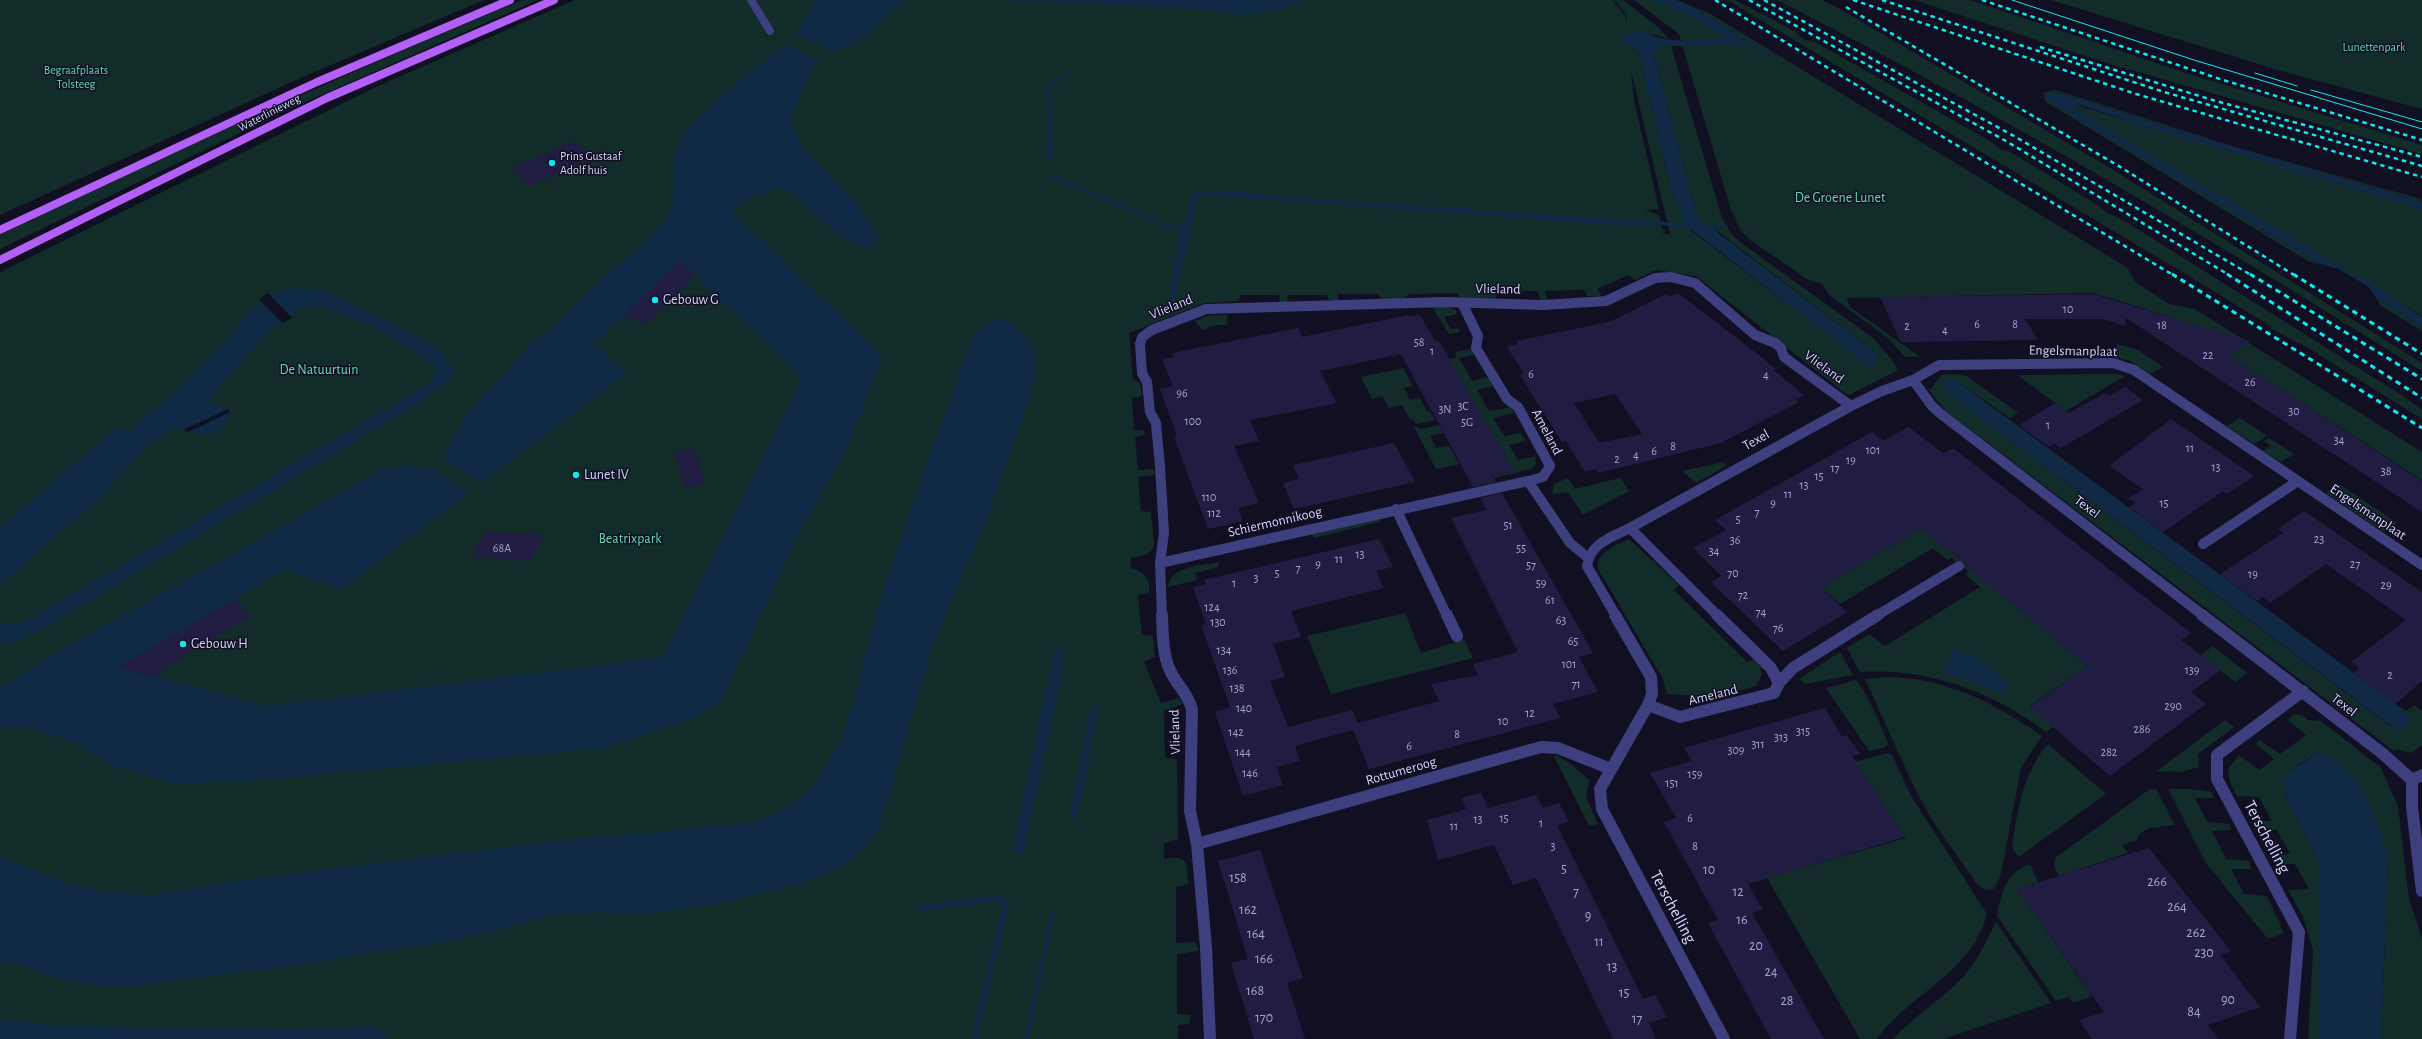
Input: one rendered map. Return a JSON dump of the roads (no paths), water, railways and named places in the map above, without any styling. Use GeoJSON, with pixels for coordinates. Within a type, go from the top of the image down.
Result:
{"type":"FeatureCollection","features":[{"type":"Feature","properties":{"kind":"main road","name":"Waterlinieweg"},"geometry":{"type":"LineString","coordinates":[[0,230],[263,106],[395,47],[510,0]]}},
{"type":"Feature","properties":{"kind":"main road","name":"Waterlinieweg"},"geometry":{"type":"LineString","coordinates":[[0,260],[327,98],[554,0]]}},
{"type":"Feature","properties":{"kind":"street"},"geometry":{"type":"LineString","coordinates":[[751,0],[770,31]]}},
{"type":"Feature","properties":{"kind":"street","name":"Vlieland"},"geometry":{"type":"LineString","coordinates":[[1210,1039],[1206,947],[1197,844],[1190,811],[1192,709],[1187,694],[1173,676],[1164,652],[1160,563],[1164,533],[1160,466],[1156,423],[1150,412],[1147,382],[1142,373],[1140,344],[1142,337],[1152,330],[1206,309],[1329,307],[1341,304],[1555,304],[1606,301],[1655,278],[1671,277],[1695,283],[1756,335],[1775,343],[1781,348],[1784,357],[1851,406]]}},
{"type":"Feature","properties":{"kind":"street","name":"Ameland"},"geometry":{"type":"LineString","coordinates":[[1462,303],[1478,336],[1476,348],[1507,399],[1518,407],[1550,466],[1544,477],[1528,481]]}},
{"type":"Feature","properties":{"kind":"street","name":"Engelsmanplaat"},"geometry":{"type":"LineString","coordinates":[[1913,380],[1939,365],[2122,365],[2134,370],[2422,565]]}},
{"type":"Feature","properties":{"kind":"street","name":"Texel"},"geometry":{"type":"LineString","coordinates":[[1630,528],[1851,406],[1882,391],[1913,380],[1932,406],[1941,414],[2382,753],[2417,778],[2412,807],[2422,892]]}},
{"type":"Feature","properties":{"kind":"street"},"geometry":{"type":"LineString","coordinates":[[1528,481],[1570,543],[1587,557]]}},
{"type":"Feature","properties":{"kind":"street","name":"Schiermonnikoog"},"geometry":{"type":"LineString","coordinates":[[1160,563],[1396,509],[1528,481]]}},
{"type":"Feature","properties":{"kind":"street"},"geometry":{"type":"LineString","coordinates":[[2202,544],[2298,481]]}},
{"type":"Feature","properties":{"kind":"street"},"geometry":{"type":"LineString","coordinates":[[1396,509],[1457,636]]}},
{"type":"Feature","properties":{"kind":"street"},"geometry":{"type":"LineString","coordinates":[[1611,769],[1648,705],[1652,694],[1651,677],[1587,566],[1587,557],[1593,548],[1630,528],[1771,668],[1779,683]]}},
{"type":"Feature","properties":{"kind":"street","name":"Ameland"},"geometry":{"type":"LineString","coordinates":[[1648,705],[1680,717],[1774,693],[1779,683],[1793,668],[1836,640],[1959,566]]}},
{"type":"Feature","properties":{"kind":"street","name":"Terschelling"},"geometry":{"type":"LineString","coordinates":[[2290,1039],[2298,932],[2216,779],[2217,755],[2303,691]]}},
{"type":"Feature","properties":{"kind":"street","name":"Rottumeroog"},"geometry":{"type":"LineString","coordinates":[[1197,844],[1315,809],[1541,747],[1558,748],[1611,769]]}},
{"type":"Feature","properties":{"kind":"street","name":"Terschelling"},"geometry":{"type":"LineString","coordinates":[[1611,769],[1600,788],[1602,809],[1724,1039]]}},
{"type":"Feature","properties":{"kind":"water"},"geometry":{"type":"Polygon","coordinates":[[[815,0],[905,0],[868,35],[836,52],[796,35],[815,0]]]}},
{"type":"Feature","properties":{"kind":"water"},"geometry":{"type":"Polygon","coordinates":[[[1001,0],[1305,0],[1278,10],[1240,15],[1212,10],[1001,0]]]}},
{"type":"Feature","properties":{"kind":"water"},"geometry":{"type":"Polygon","coordinates":[[[1652,0],[1676,0],[1693,7],[1748,41],[1792,65],[1751,46],[1664,46],[1653,53],[1699,221],[1711,226],[1722,223],[1724,226],[1715,229],[1717,232],[1878,354],[1877,363],[1870,367],[1692,230],[1662,225],[1631,226],[1257,199],[1257,195],[1451,208],[1470,207],[1474,210],[1681,223],[1684,220],[1671,189],[1638,51],[1625,44],[1623,39],[1632,32],[1647,33],[1665,39],[1692,41],[1718,40],[1724,37],[1696,19],[1652,0]]]}},
{"type":"Feature","properties":{"kind":"water"},"geometry":{"type":"Polygon","coordinates":[[[784,46],[788,46],[819,60],[806,81],[791,122],[803,150],[813,157],[846,194],[856,202],[872,230],[881,239],[868,248],[858,246],[836,232],[803,202],[782,188],[751,197],[734,208],[733,214],[747,229],[763,240],[803,281],[835,309],[881,355],[880,365],[850,441],[801,530],[719,704],[689,720],[606,748],[240,782],[171,783],[105,763],[80,745],[57,736],[26,728],[8,728],[0,731],[0,688],[56,653],[382,470],[408,465],[418,470],[430,467],[469,493],[342,590],[284,570],[119,667],[267,706],[663,657],[802,378],[681,261],[594,344],[627,373],[482,483],[443,458],[467,414],[529,346],[554,327],[595,285],[648,240],[667,216],[673,199],[673,159],[679,141],[688,127],[741,79],[784,46]]]}},
{"type":"Feature","properties":{"kind":"water"},"geometry":{"type":"Polygon","coordinates":[[[1069,71],[1071,73],[1050,86],[1053,160],[1048,160],[1046,84],[1069,71]]]}},
{"type":"Feature","properties":{"kind":"water"},"geometry":{"type":"Polygon","coordinates":[[[2051,92],[2066,95],[2164,126],[2422,202],[2422,209],[2163,132],[2081,105],[2071,105],[2076,110],[2374,286],[2422,317],[2422,327],[2376,298],[2369,287],[2339,269],[2320,264],[2057,106],[2046,98],[2051,92]]]}},
{"type":"Feature","properties":{"kind":"water"},"geometry":{"type":"Polygon","coordinates":[[[1051,175],[1055,175],[1176,228],[1185,223],[1191,199],[1196,191],[1239,192],[1241,195],[1238,198],[1205,195],[1198,198],[1173,306],[1168,304],[1180,233],[1050,177],[1051,175]]]}},
{"type":"Feature","properties":{"kind":"water"},"geometry":{"type":"Polygon","coordinates":[[[291,288],[324,291],[386,320],[441,351],[453,369],[450,381],[406,411],[46,628],[25,638],[0,645],[0,625],[25,622],[432,382],[437,368],[426,359],[399,342],[370,326],[325,308],[313,308],[298,311],[283,320],[257,344],[226,378],[213,396],[211,403],[227,409],[229,421],[219,432],[202,435],[190,430],[175,428],[150,443],[98,500],[0,585],[0,528],[116,428],[130,431],[206,363],[257,305],[266,298],[278,292],[291,288]]]}},
{"type":"Feature","properties":{"kind":"water"},"geometry":{"type":"Polygon","coordinates":[[[993,319],[1011,322],[1028,340],[1034,352],[1037,363],[1026,409],[985,522],[932,647],[880,825],[863,850],[845,865],[796,885],[709,906],[638,914],[599,912],[560,914],[467,938],[282,968],[161,983],[134,986],[90,985],[50,976],[14,962],[0,966],[0,856],[63,882],[100,890],[148,896],[224,883],[412,858],[593,837],[664,832],[699,826],[749,824],[768,818],[792,805],[813,787],[843,736],[884,588],[926,464],[946,414],[971,339],[979,329],[993,319]]]}},
{"type":"Feature","properties":{"kind":"water"},"geometry":{"type":"Polygon","coordinates":[[[1954,379],[2396,704],[2411,721],[2403,730],[2391,726],[1948,394],[1944,389],[1944,381],[1954,379]]]}},
{"type":"Feature","properties":{"kind":"water"},"geometry":{"type":"Polygon","coordinates":[[[1055,647],[1064,647],[1060,686],[1024,850],[1018,855],[1013,851],[1013,845],[1055,647]]]}},
{"type":"Feature","properties":{"kind":"water"},"geometry":{"type":"Polygon","coordinates":[[[1952,650],[1958,650],[1966,656],[1970,653],[1975,657],[1977,656],[2011,685],[2003,690],[2007,694],[2003,696],[2000,692],[1945,673],[1944,663],[1952,657],[1950,652],[1952,650]]]}},
{"type":"Feature","properties":{"kind":"water"},"geometry":{"type":"Polygon","coordinates":[[[1096,707],[1098,711],[1078,814],[1074,820],[1070,816],[1090,711],[1096,707]]]}},
{"type":"Feature","properties":{"kind":"water"},"geometry":{"type":"Polygon","coordinates":[[[2316,754],[2330,757],[2342,766],[2354,779],[2373,812],[2385,845],[2388,859],[2381,1039],[2340,1039],[2345,913],[2288,802],[2284,782],[2288,773],[2316,754]]]}},
{"type":"Feature","properties":{"kind":"water"},"geometry":{"type":"Polygon","coordinates":[[[998,895],[1006,898],[1009,906],[977,1039],[971,1039],[1002,906],[998,902],[995,902],[919,912],[916,908],[921,904],[998,895]]]}},
{"type":"Feature","properties":{"kind":"water"},"geometry":{"type":"Polygon","coordinates":[[[1050,912],[1055,912],[1029,1039],[1024,1039],[1050,912]]]}},
{"type":"Feature","properties":{"kind":"water"},"geometry":{"type":"Polygon","coordinates":[[[0,1020],[69,1026],[297,1029],[372,1026],[385,1034],[387,1039],[0,1039],[0,1020]]]}},
{"type":"Feature","properties":{"kind":"waterway"},"geometry":{"type":"LineString","coordinates":[[1231,194],[1267,197]]}},
{"type":"Feature","properties":{"kind":"waterway"},"geometry":{"type":"LineString","coordinates":[[2337,861],[2338,1039]]}},
{"type":"Feature","properties":{"kind":"tram line"},"geometry":{"type":"LineString","coordinates":[[2012,0],[2194,60],[2422,129]]}},
{"type":"Feature","properties":{"kind":"tram line"},"geometry":{"type":"LineString","coordinates":[[2255,73],[2297,86]]}},
{"type":"Feature","properties":{"kind":"tram line"},"geometry":{"type":"LineString","coordinates":[[2311,90],[2422,122]]}},
{"type":"Feature","properties":{"kind":"railway"},"geometry":{"type":"LineString","coordinates":[[1715,0],[2173,275]]}},
{"type":"Feature","properties":{"kind":"railway"},"geometry":{"type":"LineString","coordinates":[[1749,0],[2006,141],[2229,275]]}},
{"type":"Feature","properties":{"kind":"railway"},"geometry":{"type":"LineString","coordinates":[[1764,0],[2014,136],[2251,275]]}},
{"type":"Feature","properties":{"kind":"railway"},"geometry":{"type":"LineString","coordinates":[[1853,0],[2136,94],[2422,177]]}},
{"type":"Feature","properties":{"kind":"railway"},"geometry":{"type":"LineString","coordinates":[[1882,0],[2164,92],[2422,166]]}},
{"type":"Feature","properties":{"kind":"railway"},"geometry":{"type":"LineString","coordinates":[[1982,0],[2223,80],[2422,140]]}},
{"type":"Feature","properties":{"kind":"railway"},"geometry":{"type":"LineString","coordinates":[[1846,7],[2117,165],[2294,275]]}},
{"type":"Feature","properties":{"kind":"railway"},"geometry":{"type":"LineString","coordinates":[[2040,47],[2216,101],[2422,157]]}},
{"type":"Feature","properties":{"kind":"railway"},"geometry":{"type":"LineString","coordinates":[[2172,274],[2422,428]]}},
{"type":"Feature","properties":{"kind":"railway"},"geometry":{"type":"LineString","coordinates":[[2227,274],[2422,398]]}},
{"type":"Feature","properties":{"kind":"railway"},"geometry":{"type":"LineString","coordinates":[[2250,274],[2422,379]]}},
{"type":"Feature","properties":{"kind":"railway"},"geometry":{"type":"LineString","coordinates":[[2293,274],[2422,354]]}},
{"type":"Feature","properties":{"kind":"place","name":"Prins Gustaaf Adolf huis"},"geometry":{"type":"Point","coordinates":[552,163]}},
{"type":"Feature","properties":{"kind":"place","name":"Gebouw G"},"geometry":{"type":"Point","coordinates":[655,300]}},
{"type":"Feature","properties":{"kind":"place","name":"Lunet IV"},"geometry":{"type":"Point","coordinates":[576,475]}},
{"type":"Feature","properties":{"kind":"place","name":"Gebouw H"},"geometry":{"type":"Point","coordinates":[183,644]}},
{"type":"Feature","properties":{"kind":"park label","name":"Lunettenpark"},"geometry":{"type":"Point","coordinates":[2374,47]}},
{"type":"Feature","properties":{"kind":"park label","name":"Begraafplaats Tolsteeg"},"geometry":{"type":"Point","coordinates":[76,77]}},
{"type":"Feature","properties":{"kind":"park label","name":"De Groene Lunet"},"geometry":{"type":"Point","coordinates":[1840,198]}},
{"type":"Feature","properties":{"kind":"park label","name":"De Natuurtuin"},"geometry":{"type":"Point","coordinates":[319,370]}},
{"type":"Feature","properties":{"kind":"park label","name":"Beatrixpark"},"geometry":{"type":"Point","coordinates":[630,539]}}]}
